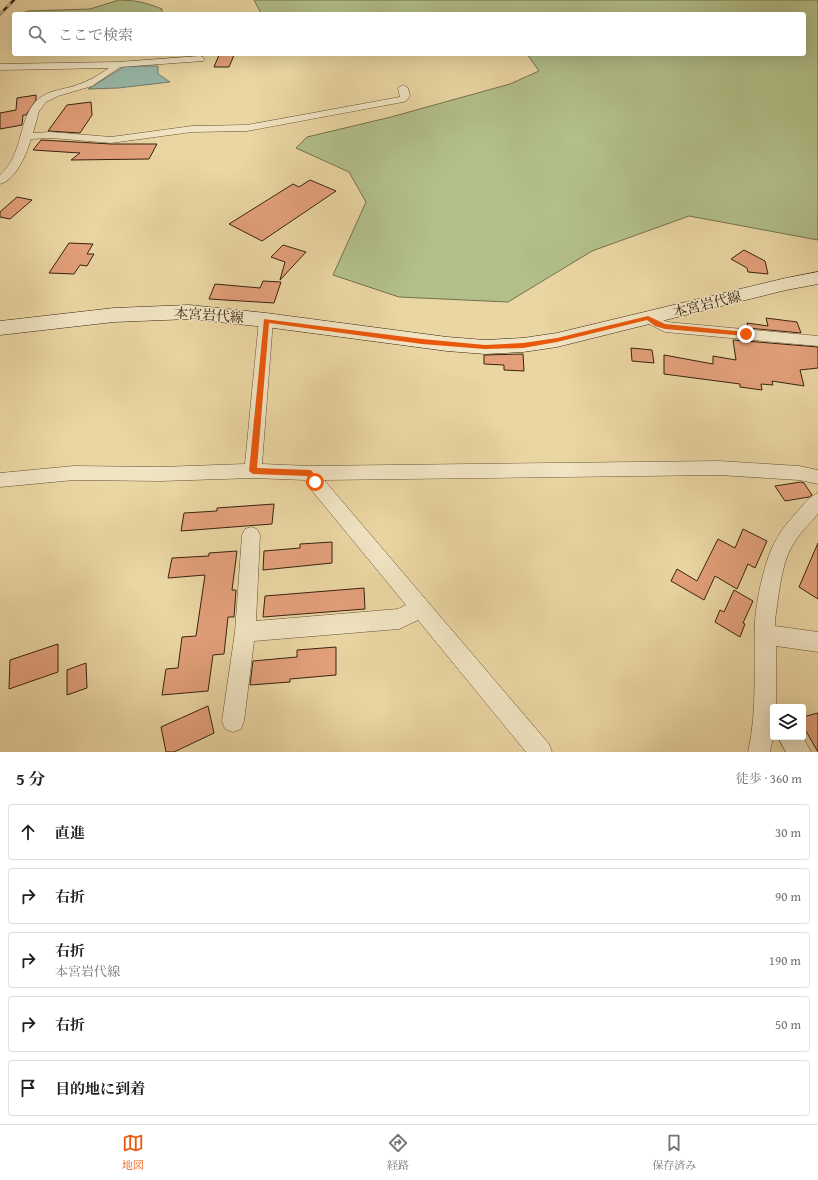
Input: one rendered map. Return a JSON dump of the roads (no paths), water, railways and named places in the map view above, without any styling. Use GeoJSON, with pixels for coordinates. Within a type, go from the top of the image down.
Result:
{"type":"FeatureCollection","features":[{"type":"Feature","properties":{"kind":"main road","name":"本宮岩代線"},"geometry":{"type":"LineString","coordinates":[[0,328],[114,315],[172,312],[208,313],[441,344],[485,347],[523,345],[557,340],[786,284],[818,278]]}},
{"type":"Feature","properties":{"kind":"street"},"geometry":{"type":"LineString","coordinates":[[0,67],[118,65],[200,59]]}},
{"type":"Feature","properties":{"kind":"street"},"geometry":{"type":"LineString","coordinates":[[0,181],[13,168],[21,154],[35,111],[43,100],[89,83],[101,77],[118,65]]}},
{"type":"Feature","properties":{"kind":"street"},"geometry":{"type":"LineString","coordinates":[[26,136],[51,135],[111,140],[192,129],[247,128],[403,99],[405,96],[403,88]]}},
{"type":"Feature","properties":{"kind":"street"},"geometry":{"type":"LineString","coordinates":[[648,318],[665,326],[818,341]]}},
{"type":"Feature","properties":{"kind":"street"},"geometry":{"type":"LineString","coordinates":[[253,471],[266,320]]}},
{"type":"Feature","properties":{"kind":"street"},"geometry":{"type":"LineString","coordinates":[[0,480],[74,473],[161,474],[253,471],[310,473],[719,468],[799,473],[818,477]]}},
{"type":"Feature","properties":{"kind":"street"},"geometry":{"type":"LineString","coordinates":[[310,473],[315,482],[420,609],[541,752]]}},
{"type":"Feature","properties":{"kind":"street"},"geometry":{"type":"LineString","coordinates":[[759,752],[769,713],[765,621],[772,579],[782,546],[795,527],[818,501]]}},
{"type":"Feature","properties":{"kind":"street"},"geometry":{"type":"LineString","coordinates":[[233,721],[245,632],[251,535]]}},
{"type":"Feature","properties":{"kind":"street"},"geometry":{"type":"LineString","coordinates":[[245,632],[399,619],[420,609]]}},
{"type":"Feature","properties":{"kind":"street"},"geometry":{"type":"LineString","coordinates":[[765,635],[805,638],[818,642]]}},
{"type":"Feature","properties":{"kind":"street"},"geometry":{"type":"LineString","coordinates":[[791,740],[800,752]]}},
{"type":"Feature","properties":{"kind":"railway"},"geometry":{"type":"LineString","coordinates":[[0,14],[14,0]]}}]}
